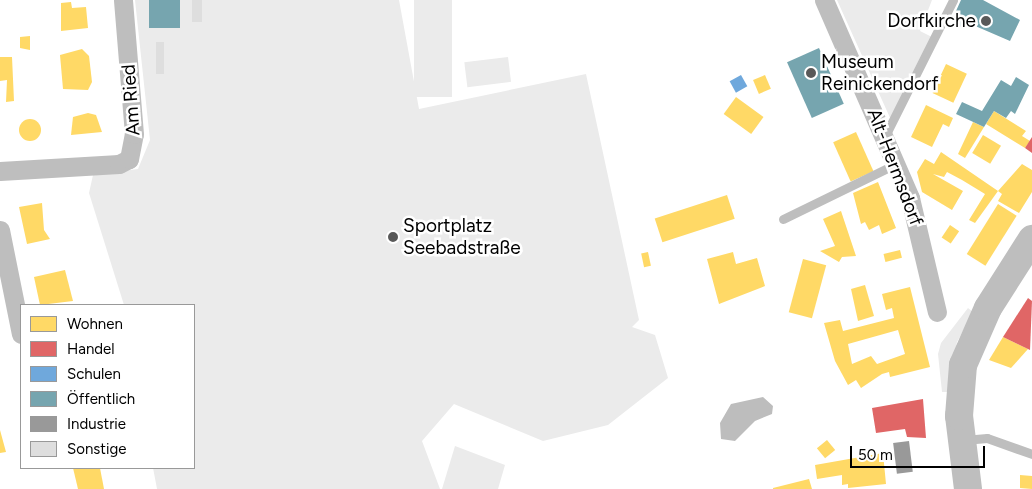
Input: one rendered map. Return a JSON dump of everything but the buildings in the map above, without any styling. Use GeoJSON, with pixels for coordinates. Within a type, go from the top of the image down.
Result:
{"type":"FeatureCollection","features":[{"type":"Feature","properties":{"kind":"main road"},"geometry":{"type":"LineString","coordinates":[[968,489],[962,440],[959,385],[968,351],[988,308],[1032,239]]}},
{"type":"Feature","properties":{"kind":"street","name":"Am Ried"},"geometry":{"type":"LineString","coordinates":[[0,171],[119,164],[129,159],[134,134],[123,0]]}},
{"type":"Feature","properties":{"kind":"street","name":"Alt-Hermsdorf"},"geometry":{"type":"LineString","coordinates":[[824,0],[896,164],[920,231],[937,312]]}},
{"type":"Feature","properties":{"kind":"street"},"geometry":{"type":"LineString","coordinates":[[0,230],[20,329]]}},
{"type":"Feature","properties":{"kind":"lane"},"geometry":{"type":"LineString","coordinates":[[885,136],[953,0]]}},
{"type":"Feature","properties":{"kind":"lane"},"geometry":{"type":"LineString","coordinates":[[783,219],[896,164]]}},
{"type":"Feature","properties":{"kind":"lane"},"geometry":{"type":"LineString","coordinates":[[962,440],[988,438],[1032,454]]}},
{"type":"Feature","properties":{"kind":"shaded area","name":"Sportplatz Seebadstraße"},"geometry":{"type":"Polygon","coordinates":[[[135,0],[399,0],[419,109],[586,74],[639,320],[632,327],[655,335],[668,378],[608,425],[543,441],[454,404],[422,441],[440,489],[157,489],[153,469],[195,469],[195,304],[124,304],[89,193],[93,175],[138,169],[150,140],[135,0]]]}},
{"type":"Feature","properties":{"kind":"shaded area"},"geometry":{"type":"Polygon","coordinates":[[[414,0],[452,0],[452,97],[414,97],[414,0]]]}},
{"type":"Feature","properties":{"kind":"shaded area"},"geometry":{"type":"Polygon","coordinates":[[[837,0],[932,0],[920,31],[932,37],[891,120],[837,0]]]}},
{"type":"Feature","properties":{"kind":"shaded area"},"geometry":{"type":"Polygon","coordinates":[[[508,57],[511,82],[467,87],[464,62],[508,57]]]}},
{"type":"Feature","properties":{"kind":"shaded area"},"geometry":{"type":"Polygon","coordinates":[[[968,308],[973,312],[957,342],[947,392],[942,392],[938,354],[941,343],[968,308]]]}},
{"type":"Feature","properties":{"kind":"shaded area"},"geometry":{"type":"Polygon","coordinates":[[[763,397],[773,406],[772,414],[755,421],[735,441],[721,439],[720,423],[731,404],[763,397]]]}},
{"type":"Feature","properties":{"kind":"shaded area"},"geometry":{"type":"Polygon","coordinates":[[[455,446],[505,465],[498,489],[442,489],[455,446]]]}},
{"type":"Feature","properties":{"kind":"place","name":"Dorfkirche"},"geometry":{"type":"Point","coordinates":[986,21]}},
{"type":"Feature","properties":{"kind":"place","name":"Museum Reinickendorf"},"geometry":{"type":"Point","coordinates":[811,73]}},
{"type":"Feature","properties":{"kind":"place","name":"Sportplatz Seebadstraße"},"geometry":{"type":"Point","coordinates":[393,237]}}]}
